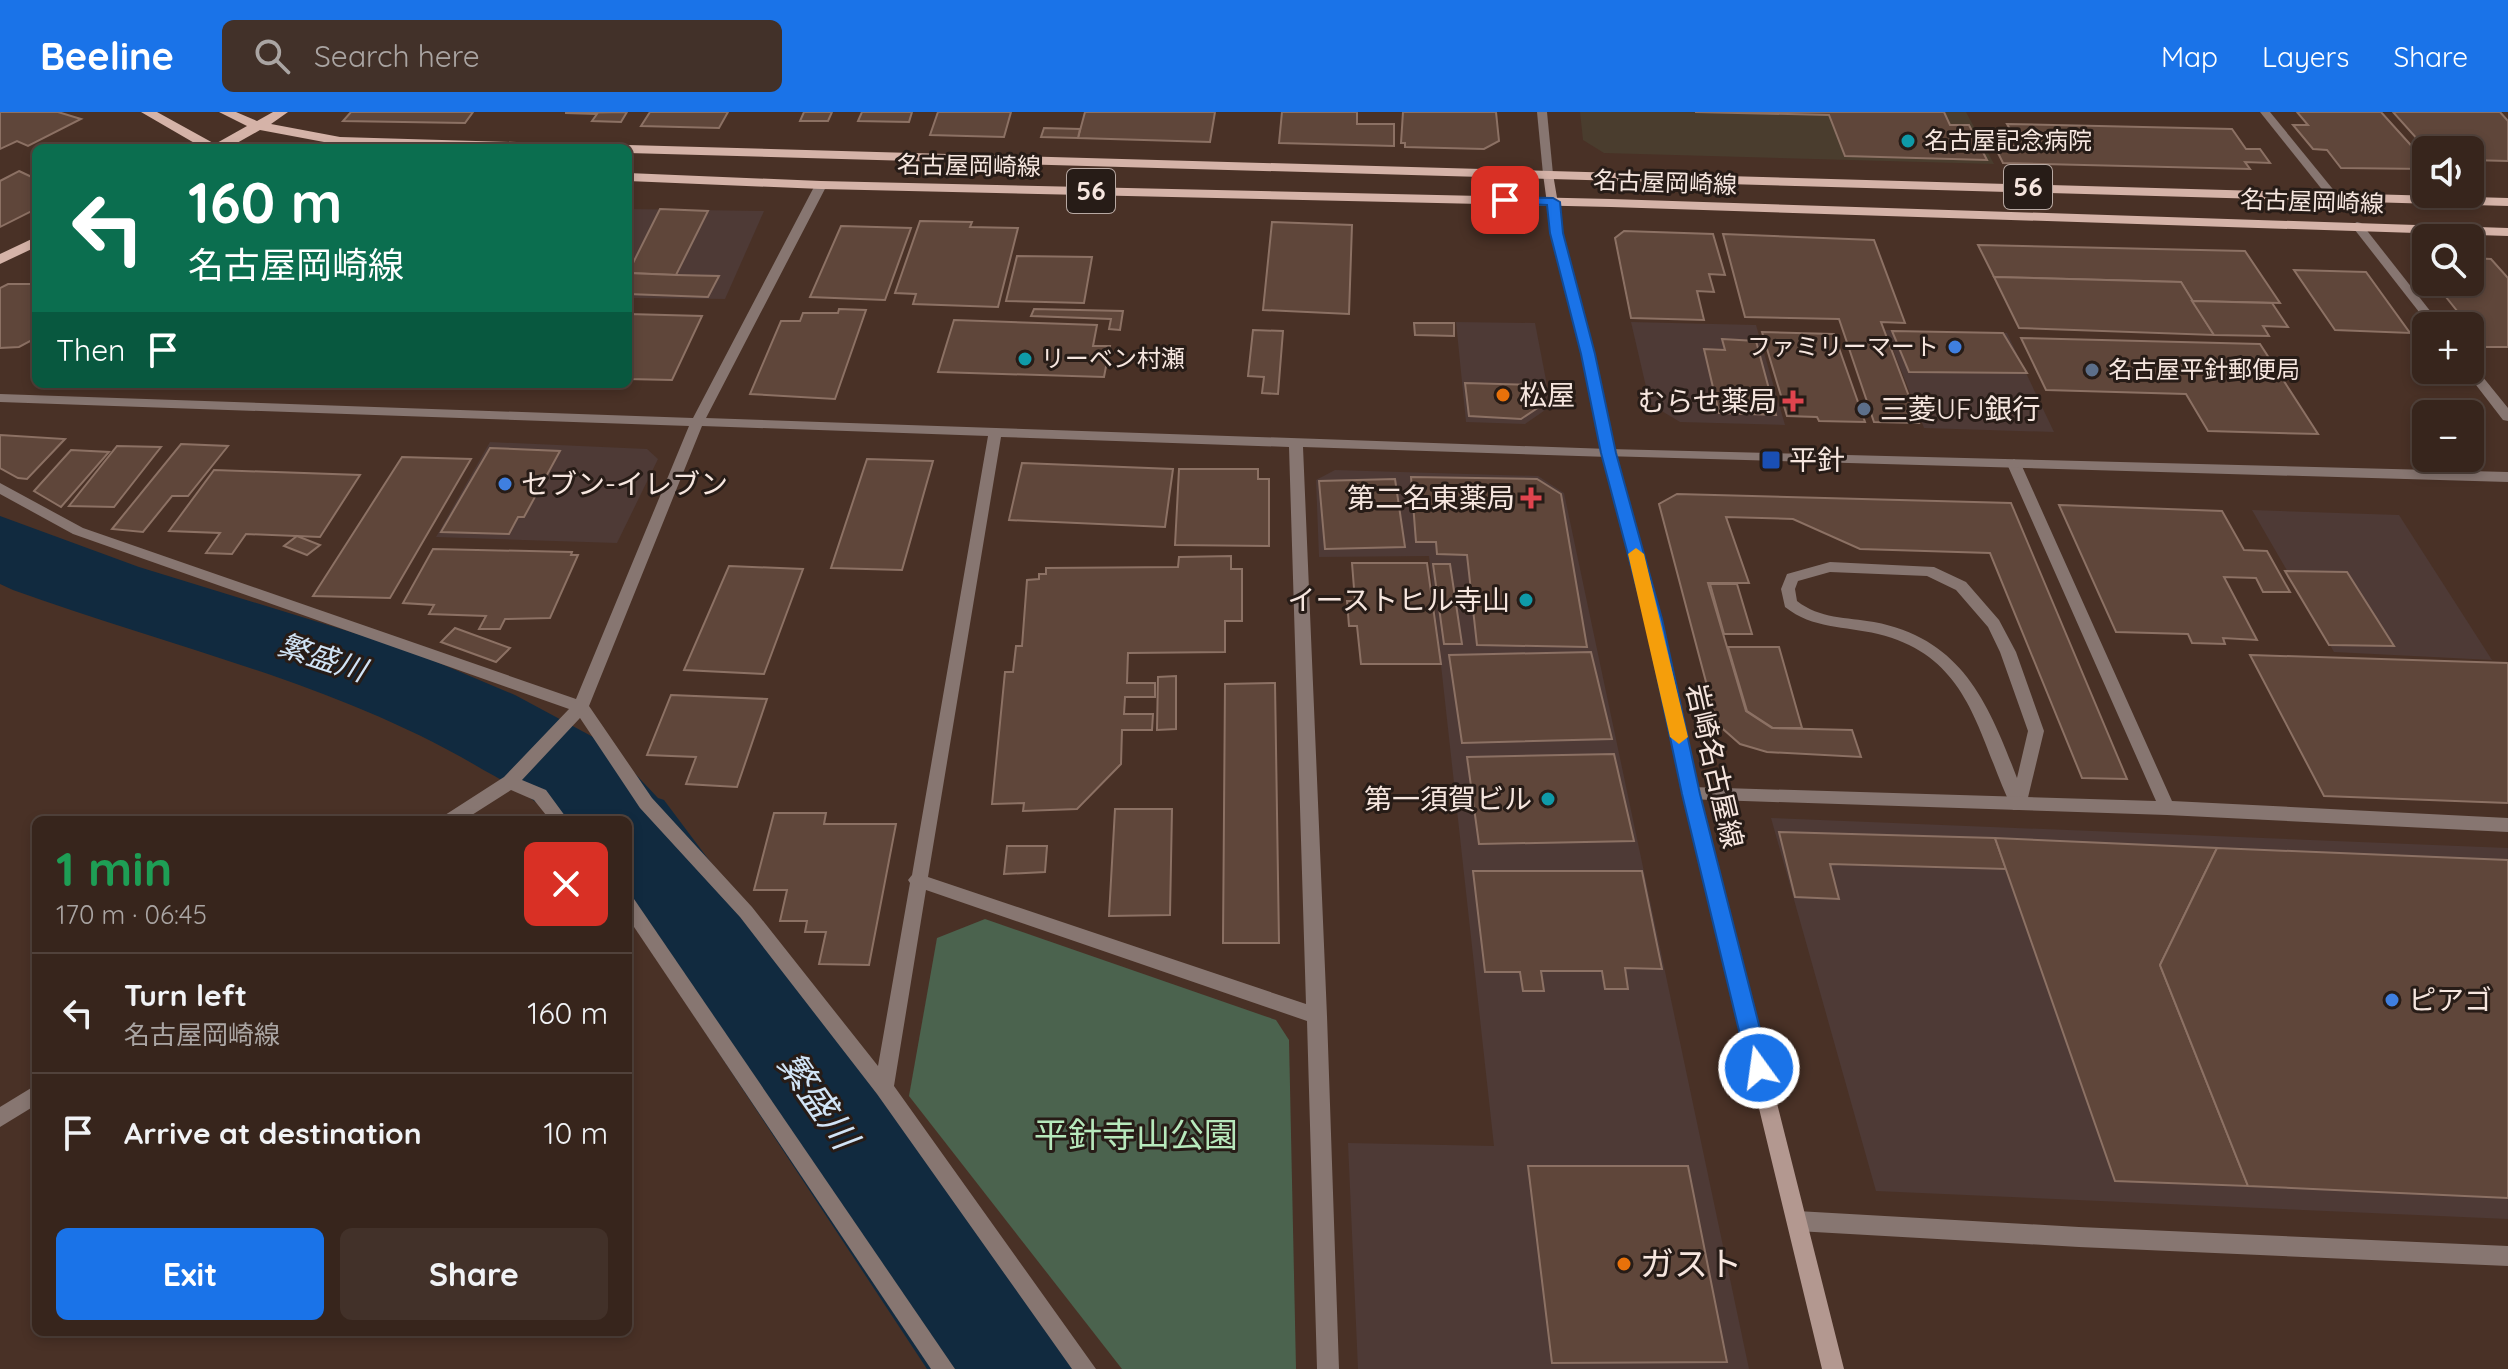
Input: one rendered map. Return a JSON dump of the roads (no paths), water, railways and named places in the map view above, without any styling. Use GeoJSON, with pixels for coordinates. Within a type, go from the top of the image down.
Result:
{"type":"FeatureCollection","features":[{"type":"Feature","properties":{"kind":"main road"},"geometry":{"type":"LineString","coordinates":[[147,112],[208,144]]}},
{"type":"Feature","properties":{"kind":"main road"},"geometry":{"type":"LineString","coordinates":[[225,112],[256,125],[340,141],[445,144]]}},
{"type":"Feature","properties":{"kind":"main road"},"geometry":{"type":"LineString","coordinates":[[223,144],[282,112]]}},
{"type":"Feature","properties":{"kind":"main road","name":"名古屋岡崎線"},"geometry":{"type":"LineString","coordinates":[[632,149],[2508,202]]}},
{"type":"Feature","properties":{"kind":"main road","name":"岩崎名古屋線"},"geometry":{"type":"LineString","coordinates":[[1548,174],[1557,233],[1609,453],[1653,619],[1691,794],[1833,1369]]}},
{"type":"Feature","properties":{"kind":"main road","name":"名古屋岡崎線"},"geometry":{"type":"LineString","coordinates":[[632,177],[821,185],[2357,225],[2508,232]]}},
{"type":"Feature","properties":{"kind":"main road"},"geometry":{"type":"LineString","coordinates":[[0,260],[32,243]]}},
{"type":"Feature","properties":{"kind":"street"},"geometry":{"type":"LineString","coordinates":[[1542,112],[1548,174]]}},
{"type":"Feature","properties":{"kind":"street"},"geometry":{"type":"LineString","coordinates":[[2265,112],[2332,195]]}},
{"type":"Feature","properties":{"kind":"street"},"geometry":{"type":"LineString","coordinates":[[457,816],[510,782],[581,707],[697,422],[821,185]]}},
{"type":"Feature","properties":{"kind":"street"},"geometry":{"type":"LineString","coordinates":[[2357,225],[2425,312]]}},
{"type":"Feature","properties":{"kind":"street"},"geometry":{"type":"LineString","coordinates":[[2482,384],[2508,417]]}},
{"type":"Feature","properties":{"kind":"street"},"geometry":{"type":"LineString","coordinates":[[0,398],[995,434],[2508,477]]}},
{"type":"Feature","properties":{"kind":"street"},"geometry":{"type":"LineString","coordinates":[[884,1088],[995,434]]}},
{"type":"Feature","properties":{"kind":"street"},"geometry":{"type":"LineString","coordinates":[[1296,442],[1328,1369]]}},
{"type":"Feature","properties":{"kind":"street"},"geometry":{"type":"LineString","coordinates":[[2014,464],[2167,808]]}},
{"type":"Feature","properties":{"kind":"street"},"geometry":{"type":"LineString","coordinates":[[0,488],[78,531],[581,707],[646,803],[746,912],[884,1088],[1085,1369]]}},
{"type":"Feature","properties":{"kind":"street"},"geometry":{"type":"LineString","coordinates":[[1830,567],[1929,571],[1961,586],[1994,624],[2008,652],[2036,731],[2019,805],[1971,688],[1950,664],[1910,639],[1884,629],[1821,622],[1802,615],[1790,603],[1788,589],[1792,578],[1830,567]]}},
{"type":"Feature","properties":{"kind":"street"},"geometry":{"type":"LineString","coordinates":[[510,782],[540,795],[557,816]]}},
{"type":"Feature","properties":{"kind":"street"},"geometry":{"type":"LineString","coordinates":[[1691,794],[2167,808],[2508,825]]}},
{"type":"Feature","properties":{"kind":"street"},"geometry":{"type":"LineString","coordinates":[[917,880],[1318,1016]]}},
{"type":"Feature","properties":{"kind":"street"},"geometry":{"type":"LineString","coordinates":[[632,910],[944,1369]]}},
{"type":"Feature","properties":{"kind":"street"},"geometry":{"type":"LineString","coordinates":[[0,1118],[32,1097]]}},
{"type":"Feature","properties":{"kind":"street"},"geometry":{"type":"LineString","coordinates":[[1797,1221],[2508,1256]]}},
{"type":"Feature","properties":{"kind":"waterway","name":"繁盛川"},"geometry":{"type":"LineString","coordinates":[[0,547],[44,568],[107,590],[373,674],[481,722],[573,773],[614,816]]}},
{"type":"Feature","properties":{"kind":"waterway","name":"繁盛川"},"geometry":{"type":"LineString","coordinates":[[632,836],[958,1303],[1008,1369]]}},
{"type":"Feature","properties":{"kind":"place","name":"名古屋記念病院"},"geometry":{"type":"Point","coordinates":[1908,141]}},
{"type":"Feature","properties":{"kind":"place","name":"ファミリーマート"},"geometry":{"type":"Point","coordinates":[1955,347]}},
{"type":"Feature","properties":{"kind":"place","name":"リーベン村瀬"},"geometry":{"type":"Point","coordinates":[1025,359]}},
{"type":"Feature","properties":{"kind":"place","name":"名古屋平針郵便局"},"geometry":{"type":"Point","coordinates":[2092,370]}},
{"type":"Feature","properties":{"kind":"place","name":"松屋"},"geometry":{"type":"Point","coordinates":[1503,395]}},
{"type":"Feature","properties":{"kind":"place","name":"むらせ薬局"},"geometry":{"type":"Point","coordinates":[1793,401]}},
{"type":"Feature","properties":{"kind":"place","name":"三菱UFJ銀行"},"geometry":{"type":"Point","coordinates":[1864,409]}},
{"type":"Feature","properties":{"kind":"place","name":"平針"},"geometry":{"type":"Point","coordinates":[1771,460]}},
{"type":"Feature","properties":{"kind":"place","name":"セブン-イレブン"},"geometry":{"type":"Point","coordinates":[505,484]}},
{"type":"Feature","properties":{"kind":"place","name":"第二名東薬局"},"geometry":{"type":"Point","coordinates":[1531,498]}},
{"type":"Feature","properties":{"kind":"place","name":"イーストヒル寺山"},"geometry":{"type":"Point","coordinates":[1526,600]}},
{"type":"Feature","properties":{"kind":"place","name":"第一須賀ビル"},"geometry":{"type":"Point","coordinates":[1548,799]}},
{"type":"Feature","properties":{"kind":"place","name":"ピアゴ"},"geometry":{"type":"Point","coordinates":[2392,1000]}},
{"type":"Feature","properties":{"kind":"place","name":"ガスト"},"geometry":{"type":"Point","coordinates":[1624,1264]}},
{"type":"Feature","properties":{"kind":"park label","name":"平針寺山公園"},"geometry":{"type":"Point","coordinates":[1136,1135]}}]}
